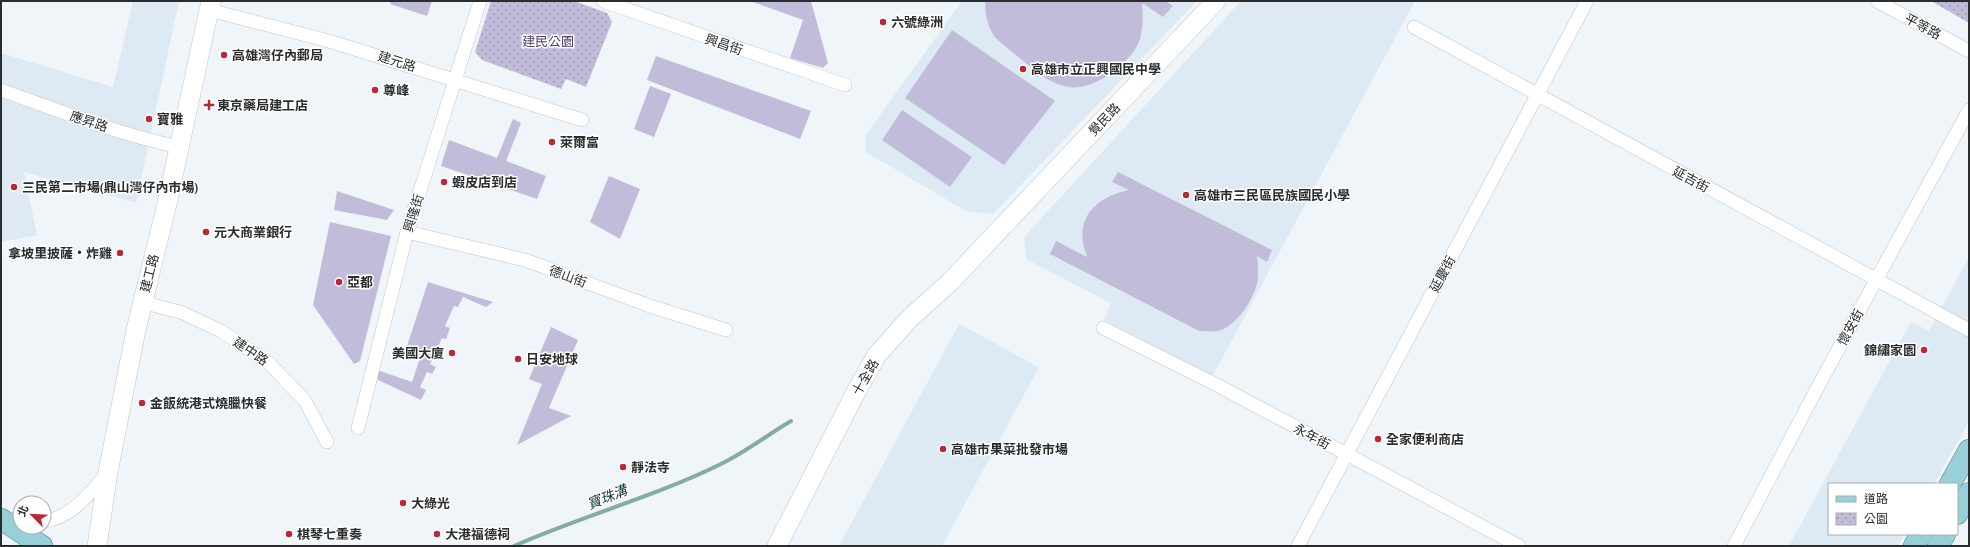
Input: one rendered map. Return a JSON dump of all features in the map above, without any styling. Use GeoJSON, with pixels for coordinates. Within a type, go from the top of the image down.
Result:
{"type":"FeatureCollection","features":[{"type":"Feature","properties":{"kind":"main road"},"geometry":{"type":"LineString","coordinates":[[1951,483],[1969,450]]}},
{"type":"Feature","properties":{"kind":"main road"},"geometry":{"type":"LineString","coordinates":[[1958,512],[1969,493]]}},
{"type":"Feature","properties":{"kind":"main road"},"geometry":{"type":"LineString","coordinates":[[8,520],[42,546]]}},
{"type":"Feature","properties":{"kind":"main road"},"geometry":{"type":"LineString","coordinates":[[1914,546],[1920,535]]}},
{"type":"Feature","properties":{"kind":"main road"},"geometry":{"type":"LineString","coordinates":[[1938,546],[1944,535]]}},
{"type":"Feature","properties":{"kind":"street","name":"興隆街"},"geometry":{"type":"LineString","coordinates":[[358,428],[407,232],[480,1]]}},
{"type":"Feature","properties":{"kind":"street","name":"興昌街"},"geometry":{"type":"LineString","coordinates":[[603,1],[845,85]]}},
{"type":"Feature","properties":{"kind":"street","name":"覺民路"},"geometry":{"type":"LineString","coordinates":[[992,236],[1216,1]]}},
{"type":"Feature","properties":{"kind":"street","name":"延慶街"},"geometry":{"type":"LineString","coordinates":[[1298,546],[1587,1]]}},
{"type":"Feature","properties":{"kind":"street","name":"平等路"},"geometry":{"type":"LineString","coordinates":[[1877,1],[1969,51]]}},
{"type":"Feature","properties":{"kind":"street","name":"建元路"},"geometry":{"type":"LineString","coordinates":[[210,6],[456,79],[582,120]]}},
{"type":"Feature","properties":{"kind":"street","name":"建工路"},"geometry":{"type":"LineString","coordinates":[[97,546],[108,472],[142,302],[179,147],[210,6]]}},
{"type":"Feature","properties":{"kind":"street","name":"延吉街"},"geometry":{"type":"LineString","coordinates":[[1414,27],[1969,330]]}},
{"type":"Feature","properties":{"kind":"street","name":"應昇路"},"geometry":{"type":"LineString","coordinates":[[1,90],[84,120],[152,141],[179,147]]}},
{"type":"Feature","properties":{"kind":"street","name":"懷安街"},"geometry":{"type":"LineString","coordinates":[[1734,546],[1969,110]]}},
{"type":"Feature","properties":{"kind":"street","name":"德山街"},"geometry":{"type":"LineString","coordinates":[[407,232],[525,260],[650,306],[726,330]]}},
{"type":"Feature","properties":{"kind":"street","name":"十全路"},"geometry":{"type":"LineString","coordinates":[[777,546],[857,390],[877,356],[909,319],[950,282],[992,236]]}},
{"type":"Feature","properties":{"kind":"street","name":"建中路"},"geometry":{"type":"LineString","coordinates":[[142,302],[183,313],[221,331],[269,363],[305,402],[327,442]]}},
{"type":"Feature","properties":{"kind":"street","name":"永年街"},"geometry":{"type":"LineString","coordinates":[[1103,328],[1519,546]]}},
{"type":"Feature","properties":{"kind":"street"},"geometry":{"type":"LineString","coordinates":[[52,520],[76,508],[108,472]]}},
{"type":"Feature","properties":{"kind":"shaded area"},"geometry":{"type":"Polygon","coordinates":[[[133,1],[179,1],[136,203],[24,172],[37,235],[1,242],[1,53],[113,87],[133,1]]]}},
{"type":"Feature","properties":{"kind":"shaded area","name":"高雄市立正興國民中學"},"geometry":{"type":"Polygon","coordinates":[[[962,1],[1197,1],[993,214],[966,211],[866,152],[865,136],[962,1]]]}},
{"type":"Feature","properties":{"kind":"shaded area","name":"高雄市三民區民族國民小學"},"geometry":{"type":"Polygon","coordinates":[[[1241,1],[1415,1],[1212,377],[1104,320],[1111,303],[1026,259],[1024,237],[1241,1]]]}},
{"type":"Feature","properties":{"kind":"shaded area"},"geometry":{"type":"Polygon","coordinates":[[[1969,257],[1969,421],[1935,483],[1828,483],[1828,535],[1904,535],[1898,546],[1789,546],[1911,322],[1929,331],[1969,257]]]}},
{"type":"Feature","properties":{"kind":"shaded area","name":"高雄市果菜批發市場"},"geometry":{"type":"Polygon","coordinates":[[[959,324],[1039,367],[942,546],[839,546],[959,324]]]}},
{"type":"Feature","properties":{"kind":"green space"},"geometry":{"type":"Polygon","coordinates":[[[391,1],[432,1],[427,16],[390,4],[391,1]]]}},
{"type":"Feature","properties":{"kind":"green space","name":"建民公園"},"geometry":{"type":"Polygon","coordinates":[[[491,1],[574,1],[607,13],[612,22],[586,87],[566,79],[561,89],[482,60],[475,52],[491,1]]]}},
{"type":"Feature","properties":{"kind":"green space"},"geometry":{"type":"Polygon","coordinates":[[[750,1],[811,1],[828,63],[823,68],[790,58],[803,20],[750,1]]]}},
{"type":"Feature","properties":{"kind":"green space"},"geometry":{"type":"Polygon","coordinates":[[[985,1],[1166,1],[1173,6],[1163,17],[1142,3],[1142,30],[1140,39],[1136,48],[1129,57],[1111,74],[1090,85],[1069,87],[1051,81],[1045,77],[994,36],[987,19],[985,1]]]}},
{"type":"Feature","properties":{"kind":"green space"},"geometry":{"type":"Polygon","coordinates":[[[1931,1],[1969,1],[1969,23],[1931,1]]]}},
{"type":"Feature","properties":{"kind":"green space"},"geometry":{"type":"Polygon","coordinates":[[[952,30],[1055,101],[1004,165],[905,98],[952,30]]]}},
{"type":"Feature","properties":{"kind":"green space"},"geometry":{"type":"Polygon","coordinates":[[[656,56],[811,111],[800,139],[647,80],[656,56]]]}},
{"type":"Feature","properties":{"kind":"green space"},"geometry":{"type":"Polygon","coordinates":[[[650,86],[671,94],[654,137],[634,129],[650,86]]]}},
{"type":"Feature","properties":{"kind":"green space"},"geometry":{"type":"Polygon","coordinates":[[[902,110],[972,157],[950,187],[882,140],[902,110]]]}},
{"type":"Feature","properties":{"kind":"green space"},"geometry":{"type":"Polygon","coordinates":[[[513,119],[521,123],[506,161],[546,176],[537,199],[441,166],[449,140],[497,158],[513,119]]]}},
{"type":"Feature","properties":{"kind":"green space"},"geometry":{"type":"Polygon","coordinates":[[[1118,172],[1272,250],[1267,262],[1257,256],[1258,277],[1255,291],[1237,319],[1225,329],[1218,331],[1199,331],[1050,254],[1056,241],[1087,257],[1083,244],[1082,231],[1084,222],[1089,214],[1094,207],[1110,196],[1129,190],[1112,182],[1118,172]]]}},
{"type":"Feature","properties":{"kind":"green space"},"geometry":{"type":"Polygon","coordinates":[[[609,176],[640,189],[620,239],[590,222],[609,176]]]}},
{"type":"Feature","properties":{"kind":"green space"},"geometry":{"type":"Polygon","coordinates":[[[337,191],[394,210],[387,220],[334,210],[337,191]]]}},
{"type":"Feature","properties":{"kind":"green space"},"geometry":{"type":"Polygon","coordinates":[[[330,222],[391,236],[360,361],[354,364],[313,305],[330,222]]]}},
{"type":"Feature","properties":{"kind":"green space"},"geometry":{"type":"Polygon","coordinates":[[[428,282],[493,302],[486,307],[463,297],[458,307],[454,306],[445,326],[450,328],[446,339],[442,338],[430,364],[436,367],[432,374],[427,372],[420,387],[426,390],[421,400],[378,380],[377,370],[412,382],[421,355],[406,349],[428,282]]]}},
{"type":"Feature","properties":{"kind":"green space"},"geometry":{"type":"Polygon","coordinates":[[[551,327],[578,340],[549,408],[571,416],[517,445],[542,384],[529,379],[551,327]]]}},
{"type":"Feature","properties":{"kind":"waterway","name":"寶珠溝"},"geometry":{"type":"LineString","coordinates":[[514,546],[696,476],[739,454],[791,421]]}},
{"type":"Feature","properties":{"kind":"place","name":"六號綠洲"},"geometry":{"type":"Point","coordinates":[883,22]}},
{"type":"Feature","properties":{"kind":"place","name":"高雄灣仔內郵局"},"geometry":{"type":"Point","coordinates":[224,55]}},
{"type":"Feature","properties":{"kind":"place","name":"高雄市立正興國民中學"},"geometry":{"type":"Point","coordinates":[1023,69]}},
{"type":"Feature","properties":{"kind":"place","name":"尊峰"},"geometry":{"type":"Point","coordinates":[375,90]}},
{"type":"Feature","properties":{"kind":"place","name":"東京藥局建工店"},"geometry":{"type":"Point","coordinates":[209,105]}},
{"type":"Feature","properties":{"kind":"place","name":"寶雅"},"geometry":{"type":"Point","coordinates":[149,119]}},
{"type":"Feature","properties":{"kind":"place","name":"萊爾富"},"geometry":{"type":"Point","coordinates":[552,142]}},
{"type":"Feature","properties":{"kind":"place","name":"蝦皮店到店"},"geometry":{"type":"Point","coordinates":[444,182]}},
{"type":"Feature","properties":{"kind":"place","name":"三民第二市場(鼎山灣仔內市場)"},"geometry":{"type":"Point","coordinates":[14,187]}},
{"type":"Feature","properties":{"kind":"place","name":"高雄市三民區民族國民小學"},"geometry":{"type":"Point","coordinates":[1186,195]}},
{"type":"Feature","properties":{"kind":"place","name":"元大商業銀行"},"geometry":{"type":"Point","coordinates":[206,232]}},
{"type":"Feature","properties":{"kind":"place","name":"拿坡里披薩‧炸雞"},"geometry":{"type":"Point","coordinates":[120,253]}},
{"type":"Feature","properties":{"kind":"place","name":"亞都"},"geometry":{"type":"Point","coordinates":[339,282]}},
{"type":"Feature","properties":{"kind":"place","name":"錦繡家園"},"geometry":{"type":"Point","coordinates":[1924,350]}},
{"type":"Feature","properties":{"kind":"place","name":"美國大廈"},"geometry":{"type":"Point","coordinates":[452,353]}},
{"type":"Feature","properties":{"kind":"place","name":"日安地球"},"geometry":{"type":"Point","coordinates":[518,359]}},
{"type":"Feature","properties":{"kind":"place","name":"金飯統港式燒臘快餐"},"geometry":{"type":"Point","coordinates":[142,403]}},
{"type":"Feature","properties":{"kind":"place","name":"全家便利商店"},"geometry":{"type":"Point","coordinates":[1378,439]}},
{"type":"Feature","properties":{"kind":"place","name":"高雄市果菜批發市場"},"geometry":{"type":"Point","coordinates":[943,449]}},
{"type":"Feature","properties":{"kind":"place","name":"靜法寺"},"geometry":{"type":"Point","coordinates":[623,467]}},
{"type":"Feature","properties":{"kind":"place","name":"大綠光"},"geometry":{"type":"Point","coordinates":[403,503]}},
{"type":"Feature","properties":{"kind":"place","name":"棋琴七重奏"},"geometry":{"type":"Point","coordinates":[289,534]}},
{"type":"Feature","properties":{"kind":"place","name":"大港福德祠"},"geometry":{"type":"Point","coordinates":[437,534]}}]}
